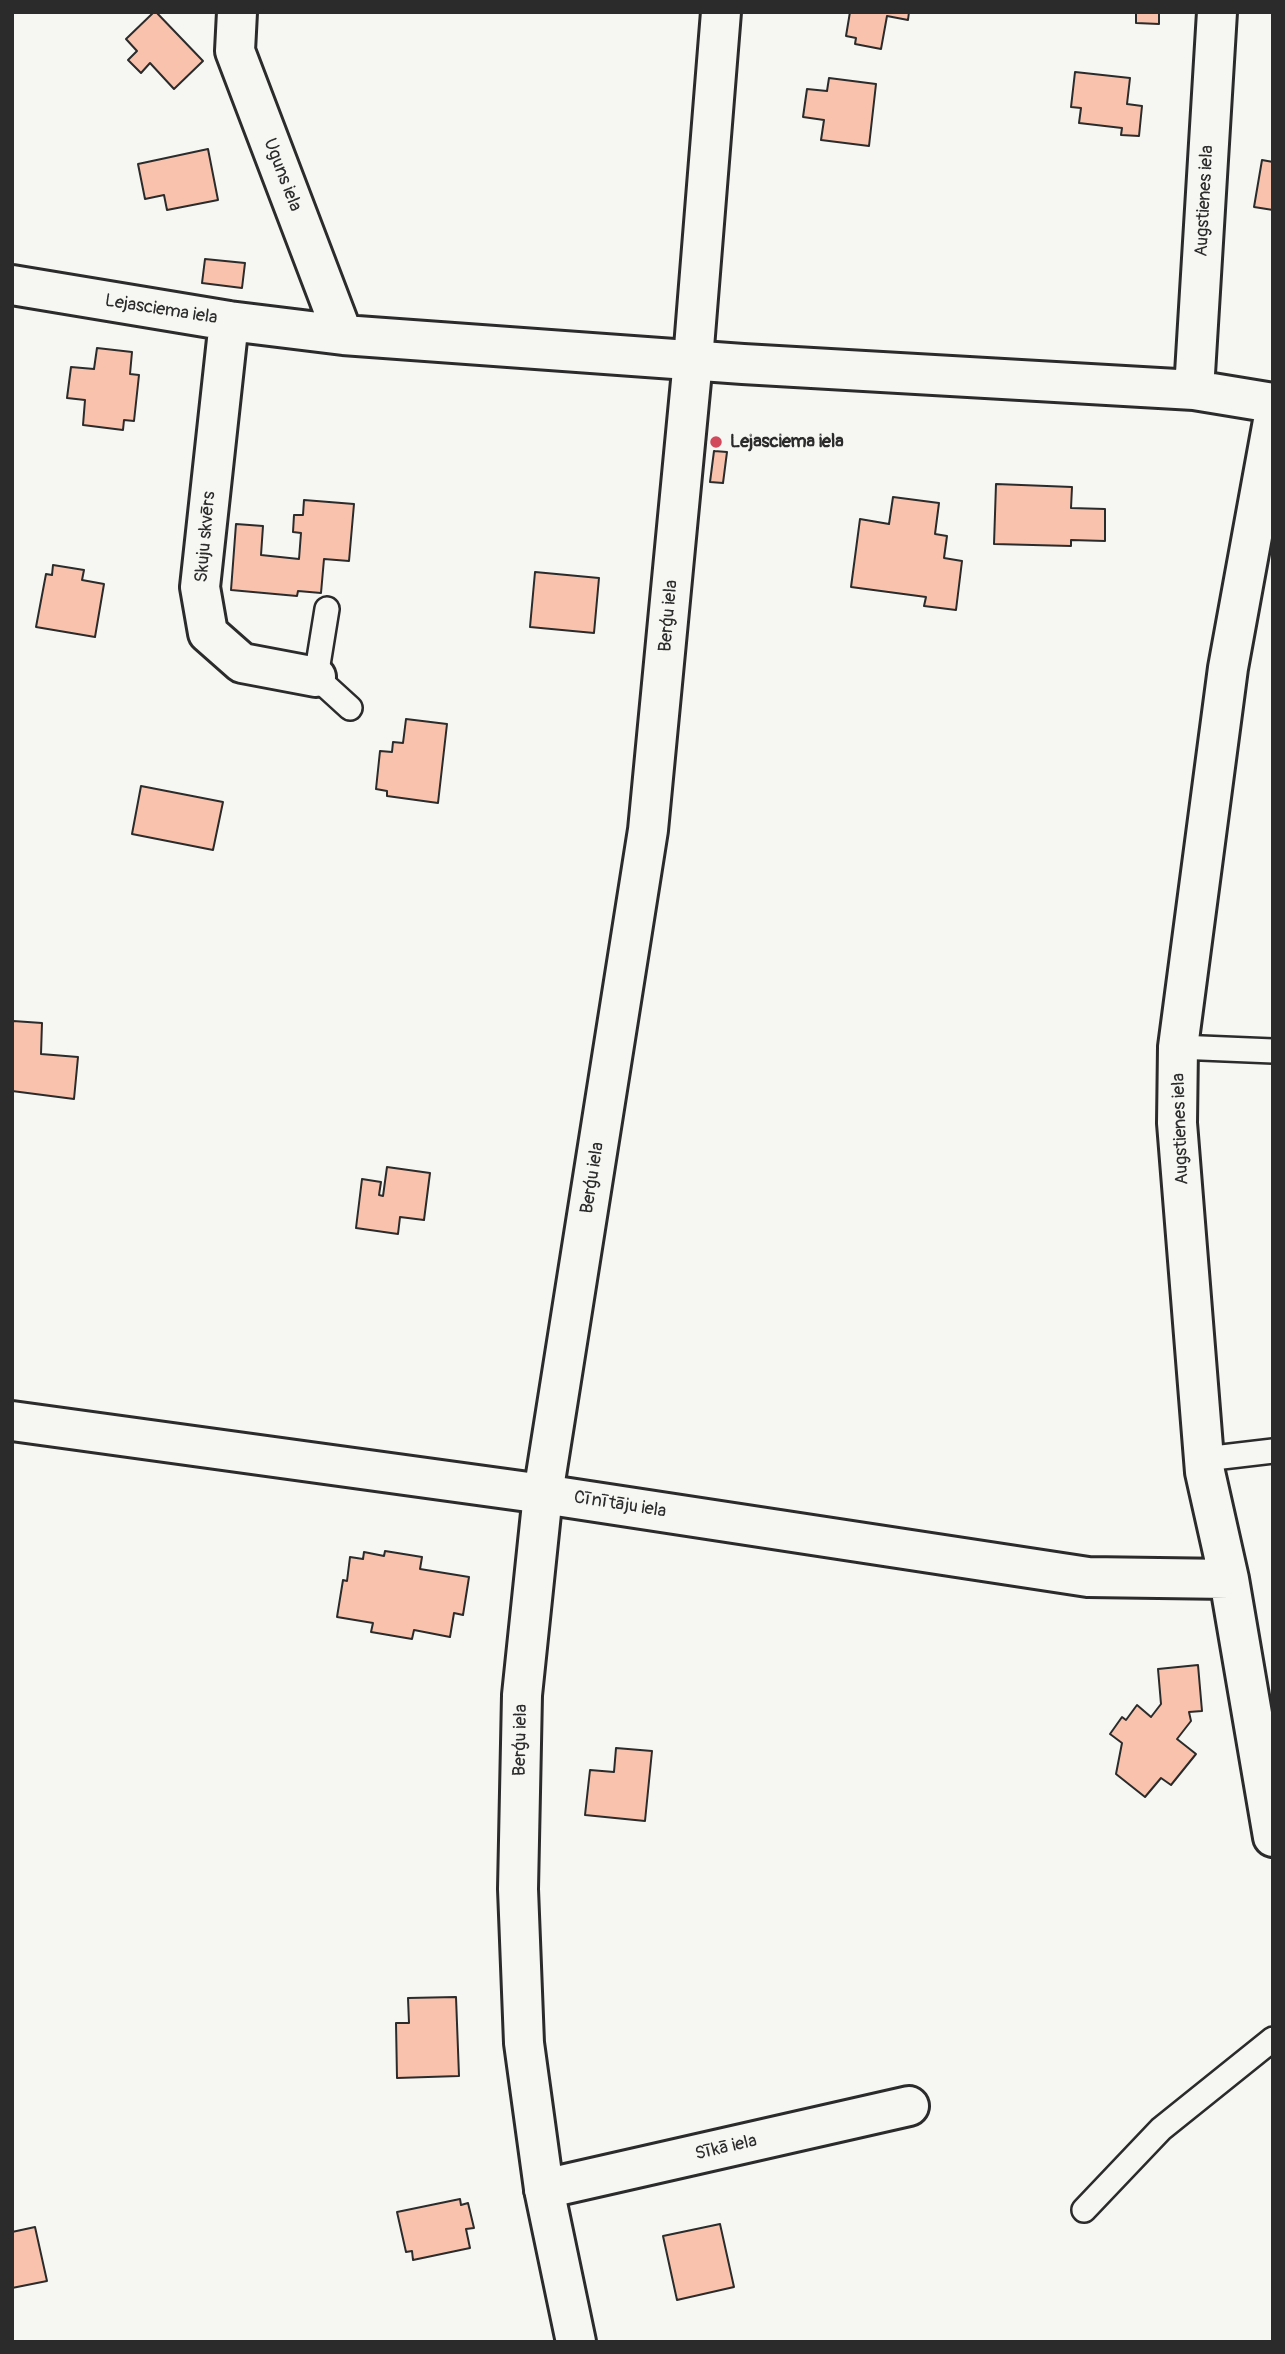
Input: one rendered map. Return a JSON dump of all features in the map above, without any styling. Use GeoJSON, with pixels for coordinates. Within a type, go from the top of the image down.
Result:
{"type":"FeatureCollection","features":[{"type":"Feature","properties":{"kind":"street","name":"Uguns iela"},"geometry":{"type":"LineString","coordinates":[[237,12],[235,51],[342,335]]}},
{"type":"Feature","properties":{"kind":"street","name":"Berģu iela"},"geometry":{"type":"LineString","coordinates":[[576,2342],[544,2189],[524,2043],[517,1889],[522,1695],[543,1494],[648,830],[693,360],[722,12]]}},
{"type":"Feature","properties":{"kind":"street","name":"Augstienes iela"},"geometry":{"type":"LineString","coordinates":[[1194,390],[1217,12]]}},
{"type":"Feature","properties":{"kind":"street","name":"Lejasciema iela"},"geometry":{"type":"LineString","coordinates":[[12,285],[229,321],[342,335],[693,360],[1194,390],[1273,403]]}},
{"type":"Feature","properties":{"kind":"street","name":"Skuju skvērs"},"geometry":{"type":"LineString","coordinates":[[229,321],[200,587],[208,633],[242,663],[316,677]]}},
{"type":"Feature","properties":{"kind":"street","name":"Augstienes iela"},"geometry":{"type":"LineString","coordinates":[[1273,421],[1228,668],[1178,1047],[1177,1123],[1205,1472],[1229,1579],[1273,1837]]}},
{"type":"Feature","properties":{"kind":"street","name":"Cīnītāju iela"},"geometry":{"type":"LineString","coordinates":[[12,1421],[543,1494],[1088,1577],[1229,1579]]}},
{"type":"Feature","properties":{"kind":"street","name":"Sīkā iela"},"geometry":{"type":"LineString","coordinates":[[544,2189],[909,2106]]}},
{"type":"Feature","properties":{"kind":"lane"},"geometry":{"type":"LineString","coordinates":[[327,608],[316,677],[350,708]]}},
{"type":"Feature","properties":{"kind":"lane"},"geometry":{"type":"LineString","coordinates":[[1178,1047],[1273,1051]]}},
{"type":"Feature","properties":{"kind":"lane"},"geometry":{"type":"LineString","coordinates":[[1205,1459],[1273,1451]]}},
{"type":"Feature","properties":{"kind":"lane"},"geometry":{"type":"LineString","coordinates":[[1084,2210],[1161,2129],[1273,2039]]}},
{"type":"Feature","properties":{"kind":"building"},"geometry":{"type":"Polygon","coordinates":[[[154,12],[203,61],[174,89],[150,63],[141,73],[128,60],[137,51],[126,39],[154,12]]]}},
{"type":"Feature","properties":{"kind":"building"},"geometry":{"type":"Polygon","coordinates":[[[850,12],[909,12],[908,20],[887,16],[881,49],[855,44],[856,38],[846,36],[850,12]]]}},
{"type":"Feature","properties":{"kind":"building"},"geometry":{"type":"Polygon","coordinates":[[[1136,12],[1159,12],[1159,24],[1136,23],[1136,12]]]}},
{"type":"Feature","properties":{"kind":"building"},"geometry":{"type":"Polygon","coordinates":[[[1075,72],[1130,78],[1127,104],[1142,106],[1139,136],[1121,135],[1122,128],[1079,123],[1081,108],[1071,107],[1075,72]]]}},
{"type":"Feature","properties":{"kind":"building"},"geometry":{"type":"Polygon","coordinates":[[[829,78],[876,84],[869,146],[821,140],[824,120],[803,117],[807,89],[827,91],[829,78]]]}},
{"type":"Feature","properties":{"kind":"building"},"geometry":{"type":"Polygon","coordinates":[[[208,149],[218,200],[167,210],[164,195],[145,199],[138,164],[208,149]]]}},
{"type":"Feature","properties":{"kind":"building"},"geometry":{"type":"Polygon","coordinates":[[[1262,160],[1273,162],[1273,210],[1254,207],[1262,160]]]}},
{"type":"Feature","properties":{"kind":"building"},"geometry":{"type":"Polygon","coordinates":[[[205,259],[245,263],[242,288],[202,283],[205,259]]]}},
{"type":"Feature","properties":{"kind":"building"},"geometry":{"type":"Polygon","coordinates":[[[97,348],[132,352],[130,374],[139,375],[134,421],[124,420],[123,430],[83,425],[85,400],[67,398],[71,367],[94,369],[97,348]]]}},
{"type":"Feature","properties":{"kind":"building"},"geometry":{"type":"Polygon","coordinates":[[[714,451],[727,452],[723,483],[710,482],[714,451]]]}},
{"type":"Feature","properties":{"kind":"building"},"geometry":{"type":"Polygon","coordinates":[[[996,484],[1072,487],[1071,508],[1105,509],[1105,541],[1071,540],[1071,546],[994,544],[996,484]]]}},
{"type":"Feature","properties":{"kind":"building"},"geometry":{"type":"Polygon","coordinates":[[[893,497],[939,503],[935,534],[947,536],[944,558],[962,561],[956,610],[924,606],[926,597],[851,587],[860,519],[889,524],[893,497]]]}},
{"type":"Feature","properties":{"kind":"building"},"geometry":{"type":"Polygon","coordinates":[[[304,500],[354,504],[349,561],[324,559],[321,593],[298,591],[297,596],[231,590],[236,524],[263,526],[261,555],[299,559],[301,533],[293,532],[294,515],[303,515],[304,500]]]}},
{"type":"Feature","properties":{"kind":"building"},"geometry":{"type":"Polygon","coordinates":[[[53,565],[84,570],[82,580],[104,584],[95,637],[36,627],[46,574],[52,575],[53,565]]]}},
{"type":"Feature","properties":{"kind":"building"},"geometry":{"type":"Polygon","coordinates":[[[535,572],[599,578],[594,633],[530,627],[535,572]]]}},
{"type":"Feature","properties":{"kind":"building"},"geometry":{"type":"Polygon","coordinates":[[[406,719],[447,724],[438,803],[387,796],[387,791],[376,789],[380,751],[392,752],[393,742],[403,743],[406,719]]]}},
{"type":"Feature","properties":{"kind":"building"},"geometry":{"type":"Polygon","coordinates":[[[141,786],[223,802],[213,850],[132,834],[141,786]]]}},
{"type":"Feature","properties":{"kind":"building"},"geometry":{"type":"Polygon","coordinates":[[[13,1021],[42,1023],[41,1054],[78,1057],[74,1099],[12,1091],[13,1021]]]}},
{"type":"Feature","properties":{"kind":"building"},"geometry":{"type":"Polygon","coordinates":[[[387,1167],[430,1173],[424,1220],[400,1217],[398,1234],[356,1228],[362,1179],[381,1182],[379,1195],[383,1196],[387,1167]]]}},
{"type":"Feature","properties":{"kind":"building"},"geometry":{"type":"Polygon","coordinates":[[[385,1551],[422,1557],[420,1569],[469,1577],[463,1615],[454,1613],[450,1637],[414,1630],[412,1639],[371,1632],[373,1623],[337,1617],[343,1580],[347,1581],[350,1557],[363,1559],[364,1552],[384,1556],[385,1551]]]}},
{"type":"Feature","properties":{"kind":"building"},"geometry":{"type":"Polygon","coordinates":[[[1198,1665],[1202,1711],[1189,1712],[1191,1721],[1177,1739],[1196,1754],[1171,1785],[1161,1778],[1145,1797],[1116,1774],[1122,1743],[1110,1734],[1122,1717],[1126,1720],[1137,1705],[1151,1717],[1161,1704],[1158,1669],[1198,1665]]]}},
{"type":"Feature","properties":{"kind":"building"},"geometry":{"type":"Polygon","coordinates":[[[616,1748],[652,1751],[645,1821],[585,1815],[590,1770],[614,1772],[616,1748]]]}},
{"type":"Feature","properties":{"kind":"building"},"geometry":{"type":"Polygon","coordinates":[[[456,1997],[459,2076],[397,2078],[396,2023],[409,2023],[408,1998],[456,1997]]]}},
{"type":"Feature","properties":{"kind":"building"},"geometry":{"type":"Polygon","coordinates":[[[460,2199],[461,2205],[468,2203],[474,2228],[466,2229],[470,2248],[413,2260],[412,2251],[406,2252],[397,2212],[460,2199]]]}},
{"type":"Feature","properties":{"kind":"building"},"geometry":{"type":"Polygon","coordinates":[[[720,2224],[734,2287],[677,2300],[663,2236],[720,2224]]]}},
{"type":"Feature","properties":{"kind":"building"},"geometry":{"type":"Polygon","coordinates":[[[35,2227],[47,2281],[12,2288],[12,2232],[35,2227]]]}},
{"type":"Feature","properties":{"kind":"place","name":"Lejasciema iela"},"geometry":{"type":"Point","coordinates":[716,442]}}]}
